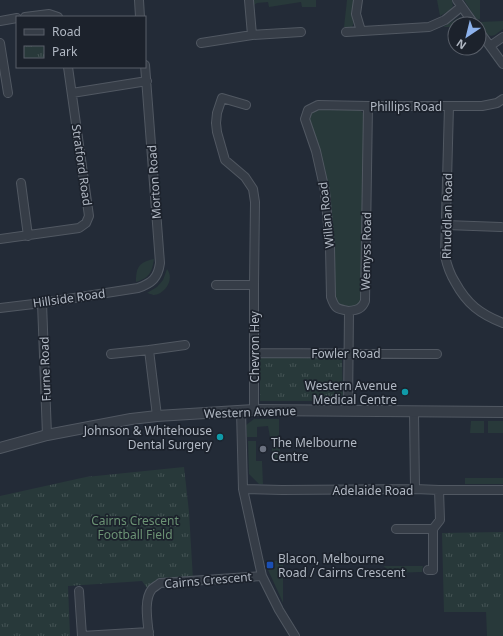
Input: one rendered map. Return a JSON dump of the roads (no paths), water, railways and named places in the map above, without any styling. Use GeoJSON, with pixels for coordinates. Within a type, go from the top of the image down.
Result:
{"type":"FeatureCollection","features":[{"type":"Feature","properties":{"kind":"street"},"geometry":{"type":"LineString","coordinates":[[139,0],[140,16]]}},
{"type":"Feature","properties":{"kind":"street"},"geometry":{"type":"LineString","coordinates":[[249,0],[252,35]]}},
{"type":"Feature","properties":{"kind":"street"},"geometry":{"type":"LineString","coordinates":[[358,0],[356,14],[361,31]]}},
{"type":"Feature","properties":{"kind":"street"},"geometry":{"type":"LineString","coordinates":[[346,32],[428,27],[445,20],[459,4],[468,16]]}},
{"type":"Feature","properties":{"kind":"street"},"geometry":{"type":"LineString","coordinates":[[33,16],[49,14],[55,16]]}},
{"type":"Feature","properties":{"kind":"street"},"geometry":{"type":"LineString","coordinates":[[0,21],[16,18]]}},
{"type":"Feature","properties":{"kind":"street"},"geometry":{"type":"LineString","coordinates":[[201,43],[252,35],[301,32]]}},
{"type":"Feature","properties":{"kind":"street"},"geometry":{"type":"LineString","coordinates":[[490,46],[503,37]]}},
{"type":"Feature","properties":{"kind":"street"},"geometry":{"type":"LineString","coordinates":[[487,42],[503,64]]}},
{"type":"Feature","properties":{"kind":"street"},"geometry":{"type":"LineString","coordinates":[[0,43],[7,93]]}},
{"type":"Feature","properties":{"kind":"street","name":"Stratford Road"},"geometry":{"type":"LineString","coordinates":[[0,239],[79,228],[86,223],[89,216],[68,68]]}},
{"type":"Feature","properties":{"kind":"street","name":"Morton Road"},"geometry":{"type":"LineString","coordinates":[[138,288],[155,278],[159,271],[160,263],[145,68]]}},
{"type":"Feature","properties":{"kind":"street"},"geometry":{"type":"LineString","coordinates":[[72,93],[146,81]]}},
{"type":"Feature","properties":{"kind":"street","name":"Chevron Hey"},"geometry":{"type":"LineString","coordinates":[[246,105],[222,98],[217,113],[216,123],[225,160],[245,177],[253,189],[255,202],[254,410]]}},
{"type":"Feature","properties":{"kind":"street","name":"Phillips Road"},"geometry":{"type":"LineString","coordinates":[[308,110],[318,105],[482,106],[497,103],[503,99]]}},
{"type":"Feature","properties":{"kind":"street","name":"Wemyss Road"},"geometry":{"type":"LineString","coordinates":[[349,311],[358,310],[363,306],[365,300],[368,106]]}},
{"type":"Feature","properties":{"kind":"street","name":"Rhuddlan Road"},"geometry":{"type":"LineString","coordinates":[[449,106],[446,263],[462,294],[472,305],[487,316],[503,324]]}},
{"type":"Feature","properties":{"kind":"street","name":"Willan Road"},"geometry":{"type":"LineString","coordinates":[[308,110],[305,119],[316,151],[325,191],[330,247],[331,297],[333,304],[339,309],[349,311]]}},
{"type":"Feature","properties":{"kind":"street"},"geometry":{"type":"LineString","coordinates":[[21,183],[28,236]]}},
{"type":"Feature","properties":{"kind":"street"},"geometry":{"type":"LineString","coordinates":[[446,225],[501,227]]}},
{"type":"Feature","properties":{"kind":"street"},"geometry":{"type":"LineString","coordinates":[[216,285],[254,285]]}},
{"type":"Feature","properties":{"kind":"street","name":"Hillside Road"},"geometry":{"type":"LineString","coordinates":[[0,308],[138,288]]}},
{"type":"Feature","properties":{"kind":"street","name":"Furne Road"},"geometry":{"type":"LineString","coordinates":[[42,302],[47,435]]}},
{"type":"Feature","properties":{"kind":"street"},"geometry":{"type":"LineString","coordinates":[[348,410],[349,311]]}},
{"type":"Feature","properties":{"kind":"street"},"geometry":{"type":"LineString","coordinates":[[111,354],[185,345]]}},
{"type":"Feature","properties":{"kind":"street"},"geometry":{"type":"LineString","coordinates":[[149,350],[157,416]]}},
{"type":"Feature","properties":{"kind":"street","name":"Fowler Road"},"geometry":{"type":"LineString","coordinates":[[254,353],[437,354]]}},
{"type":"Feature","properties":{"kind":"street","name":"Western Avenue"},"geometry":{"type":"LineString","coordinates":[[0,448],[47,435],[131,419],[157,416],[254,410],[503,412]]}},
{"type":"Feature","properties":{"kind":"street"},"geometry":{"type":"LineString","coordinates":[[241,411],[243,489],[262,576],[279,610],[295,636]]}},
{"type":"Feature","properties":{"kind":"street"},"geometry":{"type":"LineString","coordinates":[[414,411],[415,489]]}},
{"type":"Feature","properties":{"kind":"street","name":"Adelaide Road"},"geometry":{"type":"LineString","coordinates":[[243,489],[503,490]]}},
{"type":"Feature","properties":{"kind":"street"},"geometry":{"type":"LineString","coordinates":[[428,570],[433,570],[433,530],[440,520],[439,490]]}},
{"type":"Feature","properties":{"kind":"street"},"geometry":{"type":"LineString","coordinates":[[396,529],[433,530]]}},
{"type":"Feature","properties":{"kind":"street","name":"Cairns Crescent"},"geometry":{"type":"LineString","coordinates":[[79,591],[82,636],[149,634],[147,608],[148,598],[152,589],[160,584],[262,576]]}},
{"type":"Feature","properties":{"kind":"place","name":"Western Avenue Medical Centre"},"geometry":{"type":"Point","coordinates":[405,392]}},
{"type":"Feature","properties":{"kind":"place","name":"Johnson & Whitehouse Dental Surgery"},"geometry":{"type":"Point","coordinates":[220,437]}},
{"type":"Feature","properties":{"kind":"place","name":"The Melbourne Centre"},"geometry":{"type":"Point","coordinates":[263,449]}},
{"type":"Feature","properties":{"kind":"place","name":"Blacon, Melbourne Road / Cairns Crescent"},"geometry":{"type":"Point","coordinates":[270,565]}},
{"type":"Feature","properties":{"kind":"park label","name":"Cairns Crescent Football Field"},"geometry":{"type":"Point","coordinates":[135,527]}}]}
